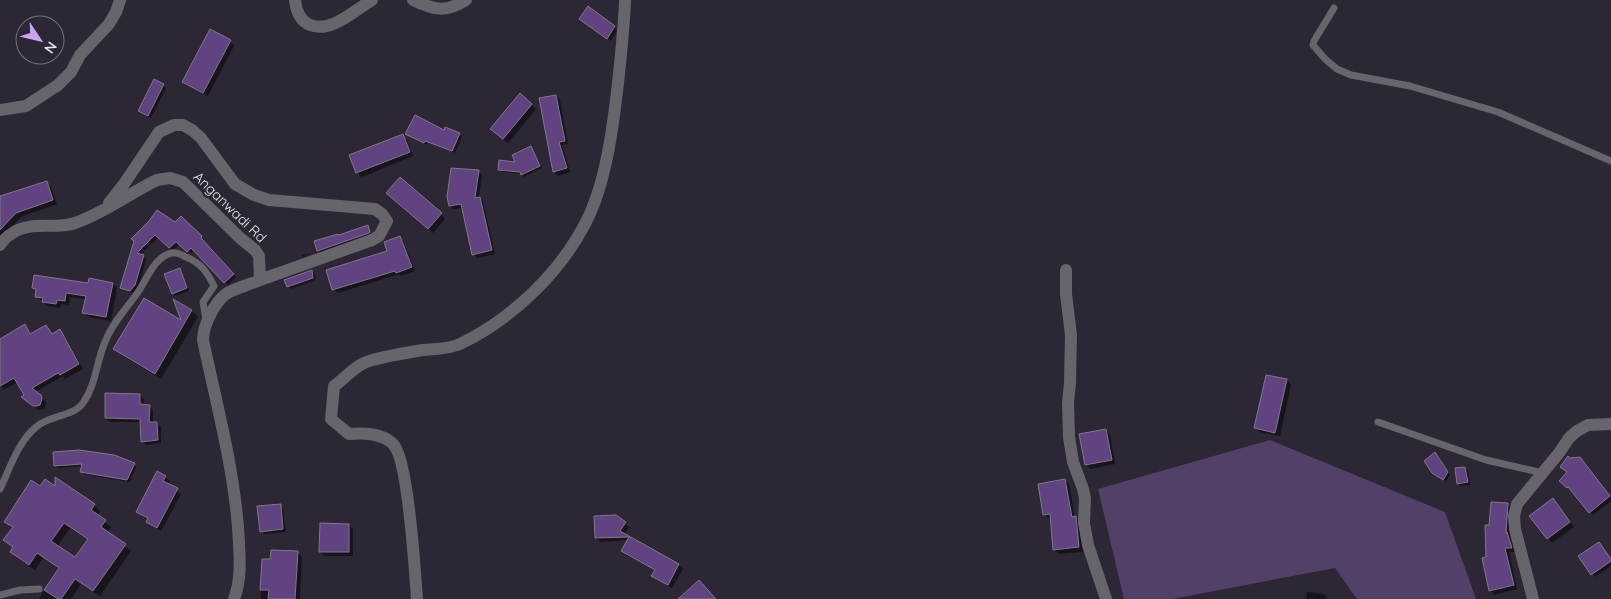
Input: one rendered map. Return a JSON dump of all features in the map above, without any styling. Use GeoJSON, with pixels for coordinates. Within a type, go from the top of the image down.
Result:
{"type":"FeatureCollection","features":[{"type":"Feature","properties":{"kind":"street"},"geometry":{"type":"LineString","coordinates":[[0,110],[26,106],[58,85],[71,72],[80,55],[108,24],[116,12],[120,0]]}},
{"type":"Feature","properties":{"kind":"street"},"geometry":{"type":"LineString","coordinates":[[295,0],[296,8],[303,21],[313,26],[322,27],[334,24],[372,0]]}},
{"type":"Feature","properties":{"kind":"street"},"geometry":{"type":"LineString","coordinates":[[413,0],[443,10],[455,8],[466,0]]}},
{"type":"Feature","properties":{"kind":"street"},"geometry":{"type":"LineString","coordinates":[[417,599],[405,478],[399,450],[392,442],[369,433],[350,434],[332,419],[334,386],[364,362],[458,345],[506,316],[525,300],[544,281],[567,252],[586,222],[600,183],[609,149],[622,46],[625,0]]}},
{"type":"Feature","properties":{"kind":"street"},"geometry":{"type":"LineString","coordinates":[[105,208],[124,184],[158,132],[174,125],[184,125],[201,138],[235,184],[254,195],[269,200],[375,209],[382,214],[386,221],[379,236],[372,240],[226,294],[206,321],[203,340],[237,506],[240,566],[238,589],[234,599]]}},
{"type":"Feature","properties":{"kind":"street","name":"Anganwadi Rd"},"geometry":{"type":"LineString","coordinates":[[0,245],[11,234],[20,229],[34,226],[73,224],[157,180],[170,178],[184,182],[240,238],[255,250],[258,256],[260,280]]}},
{"type":"Feature","properties":{"kind":"street"},"geometry":{"type":"LineString","coordinates":[[1066,270],[1066,294],[1072,335],[1068,403],[1069,437],[1073,462],[1085,498],[1084,523],[1088,545],[1106,599]]}},
{"type":"Feature","properties":{"kind":"street"},"geometry":{"type":"LineString","coordinates":[[1533,599],[1515,528],[1514,516],[1517,504],[1569,438],[1577,431],[1588,425],[1611,424]]}},
{"type":"Feature","properties":{"kind":"lane"},"geometry":{"type":"LineString","coordinates":[[1334,8],[1313,45],[1337,69],[1351,75],[1410,86],[1498,112],[1611,160]]}},
{"type":"Feature","properties":{"kind":"lane"},"geometry":{"type":"LineString","coordinates":[[0,489],[17,452],[37,426],[51,418],[71,412],[82,405],[93,384],[104,343],[116,321],[159,261],[166,255],[174,252],[180,254],[197,262],[207,271],[214,286],[204,302],[206,321]]}},
{"type":"Feature","properties":{"kind":"lane"},"geometry":{"type":"LineString","coordinates":[[1378,422],[1486,460],[1543,473]]}},
{"type":"Feature","properties":{"kind":"lane"},"geometry":{"type":"LineString","coordinates":[[0,595],[20,590],[38,589]]}},
{"type":"Feature","properties":{"kind":"shaded area"},"geometry":{"type":"Polygon","coordinates":[[[1270,440],[1445,512],[1476,599],[1357,599],[1335,568],[1172,599],[1124,599],[1098,489],[1270,440]]]}},
{"type":"Feature","properties":{"kind":"building"},"geometry":{"type":"Polygon","coordinates":[[[588,6],[615,26],[607,39],[579,19],[588,6]]]}},
{"type":"Feature","properties":{"kind":"building"},"geometry":{"type":"Polygon","coordinates":[[[210,29],[231,40],[203,93],[182,82],[210,29]]]}},
{"type":"Feature","properties":{"kind":"building"},"geometry":{"type":"Polygon","coordinates":[[[154,79],[164,84],[148,116],[138,111],[154,79]]]}},
{"type":"Feature","properties":{"kind":"building"},"geometry":{"type":"Polygon","coordinates":[[[520,93],[532,104],[503,139],[490,129],[520,93]]]}},
{"type":"Feature","properties":{"kind":"building"},"geometry":{"type":"Polygon","coordinates":[[[556,95],[565,141],[559,142],[567,168],[553,172],[539,98],[556,95]]]}},
{"type":"Feature","properties":{"kind":"building"},"geometry":{"type":"Polygon","coordinates":[[[415,115],[444,130],[445,127],[460,133],[452,151],[425,141],[424,143],[405,134],[415,115]]]}},
{"type":"Feature","properties":{"kind":"building"},"geometry":{"type":"Polygon","coordinates":[[[403,134],[410,152],[356,173],[349,155],[403,134]]]}},
{"type":"Feature","properties":{"kind":"building"},"geometry":{"type":"Polygon","coordinates":[[[531,146],[540,166],[521,175],[520,172],[498,170],[499,160],[515,162],[512,155],[531,146]]]}},
{"type":"Feature","properties":{"kind":"building"},"geometry":{"type":"Polygon","coordinates":[[[451,168],[479,170],[475,198],[480,197],[492,250],[472,255],[461,204],[449,206],[447,197],[451,168]]]}},
{"type":"Feature","properties":{"kind":"building"},"geometry":{"type":"Polygon","coordinates":[[[400,177],[442,213],[428,229],[386,193],[400,177]]]}},
{"type":"Feature","properties":{"kind":"building"},"geometry":{"type":"Polygon","coordinates":[[[47,181],[53,200],[16,213],[0,230],[0,196],[47,181]]]}},
{"type":"Feature","properties":{"kind":"building"},"geometry":{"type":"Polygon","coordinates":[[[157,210],[175,222],[181,216],[202,236],[201,238],[234,274],[224,283],[191,248],[187,252],[176,242],[169,248],[155,235],[137,253],[144,255],[135,285],[130,291],[120,288],[134,241],[131,239],[157,210]]]}},
{"type":"Feature","properties":{"kind":"building"},"geometry":{"type":"Polygon","coordinates":[[[368,225],[369,233],[317,251],[314,241],[368,225]]]}},
{"type":"Feature","properties":{"kind":"building"},"geometry":{"type":"Polygon","coordinates":[[[400,236],[412,267],[332,290],[326,270],[387,251],[384,242],[400,236]]]}},
{"type":"Feature","properties":{"kind":"building"},"geometry":{"type":"Polygon","coordinates":[[[180,268],[187,288],[172,294],[164,274],[180,268]]]}},
{"type":"Feature","properties":{"kind":"building"},"geometry":{"type":"Polygon","coordinates":[[[312,270],[313,278],[287,287],[284,280],[312,270]]]}},
{"type":"Feature","properties":{"kind":"building"},"geometry":{"type":"Polygon","coordinates":[[[34,275],[88,283],[89,278],[113,283],[106,317],[82,313],[86,296],[66,293],[65,301],[57,300],[56,304],[42,302],[43,298],[35,297],[36,289],[32,288],[34,275]]]}},
{"type":"Feature","properties":{"kind":"building"},"geometry":{"type":"Polygon","coordinates":[[[144,298],[181,320],[173,299],[192,310],[155,374],[113,349],[144,298]]]}},
{"type":"Feature","properties":{"kind":"building"},"geometry":{"type":"Polygon","coordinates":[[[25,324],[30,334],[46,325],[52,334],[60,329],[79,364],[60,375],[58,373],[32,388],[41,395],[40,405],[37,406],[33,406],[21,397],[24,395],[14,378],[0,386],[0,339],[25,324]]]}},
{"type":"Feature","properties":{"kind":"building"},"geometry":{"type":"Polygon","coordinates":[[[1266,375],[1287,379],[1275,433],[1254,428],[1266,375]]]}},
{"type":"Feature","properties":{"kind":"building"},"geometry":{"type":"Polygon","coordinates":[[[105,393],[140,394],[140,404],[150,405],[149,422],[157,422],[158,440],[141,442],[140,419],[105,418],[105,393]]]}},
{"type":"Feature","properties":{"kind":"building"},"geometry":{"type":"Polygon","coordinates":[[[1106,429],[1112,460],[1085,465],[1079,434],[1106,429]]]}},
{"type":"Feature","properties":{"kind":"building"},"geometry":{"type":"Polygon","coordinates":[[[79,450],[114,455],[135,463],[127,480],[80,472],[82,464],[54,466],[53,452],[79,450]]]}},
{"type":"Feature","properties":{"kind":"building"},"geometry":{"type":"Polygon","coordinates":[[[1435,452],[1448,472],[1443,480],[1432,473],[1424,461],[1435,452]]]}},
{"type":"Feature","properties":{"kind":"building"},"geometry":{"type":"Polygon","coordinates":[[[1568,456],[1570,458],[1580,457],[1610,496],[1589,513],[1568,487],[1559,481],[1567,472],[1560,467],[1568,456]]]}},
{"type":"Feature","properties":{"kind":"building"},"geometry":{"type":"Polygon","coordinates":[[[1465,467],[1468,482],[1457,484],[1455,468],[1465,467]]]}},
{"type":"Feature","properties":{"kind":"building"},"geometry":{"type":"Polygon","coordinates":[[[157,471],[166,476],[163,481],[178,488],[157,528],[146,522],[148,518],[136,512],[157,471]]]}},
{"type":"Feature","properties":{"kind":"building"},"geometry":{"type":"Polygon","coordinates":[[[55,477],[95,504],[91,510],[106,520],[101,527],[126,544],[93,591],[75,579],[61,599],[44,590],[59,568],[37,553],[29,565],[10,552],[13,547],[3,540],[13,527],[4,522],[31,480],[40,486],[45,479],[55,486],[55,477]],[[64,523],[51,541],[75,557],[88,539],[64,523]]]}},
{"type":"Feature","properties":{"kind":"building"},"geometry":{"type":"Polygon","coordinates":[[[1065,479],[1072,517],[1076,516],[1079,547],[1053,550],[1050,514],[1043,515],[1038,484],[1065,479]]]}},
{"type":"Feature","properties":{"kind":"building"},"geometry":{"type":"Polygon","coordinates":[[[1553,498],[1570,522],[1547,539],[1529,516],[1553,498]]]}},
{"type":"Feature","properties":{"kind":"building"},"geometry":{"type":"Polygon","coordinates":[[[1491,502],[1508,503],[1506,533],[1512,548],[1505,548],[1514,585],[1489,591],[1482,558],[1486,557],[1485,525],[1489,525],[1491,502]]]}},
{"type":"Feature","properties":{"kind":"building"},"geometry":{"type":"Polygon","coordinates":[[[281,504],[283,529],[260,532],[257,506],[281,504]]]}},
{"type":"Feature","properties":{"kind":"building"},"geometry":{"type":"Polygon","coordinates":[[[616,515],[626,522],[620,531],[679,564],[668,585],[651,576],[655,570],[621,551],[629,537],[595,538],[594,516],[616,515]]]}},
{"type":"Feature","properties":{"kind":"building"},"geometry":{"type":"Polygon","coordinates":[[[320,523],[349,524],[349,552],[319,552],[320,523]]]}},
{"type":"Feature","properties":{"kind":"building"},"geometry":{"type":"Polygon","coordinates":[[[1599,542],[1611,561],[1591,575],[1578,556],[1599,542]]]}},
{"type":"Feature","properties":{"kind":"building"},"geometry":{"type":"Polygon","coordinates":[[[271,550],[298,551],[295,599],[268,599],[269,590],[260,590],[262,559],[270,559],[271,550]]]}},
{"type":"Feature","properties":{"kind":"building"},"geometry":{"type":"Polygon","coordinates":[[[699,580],[716,599],[678,599],[699,580]]]}}]}
